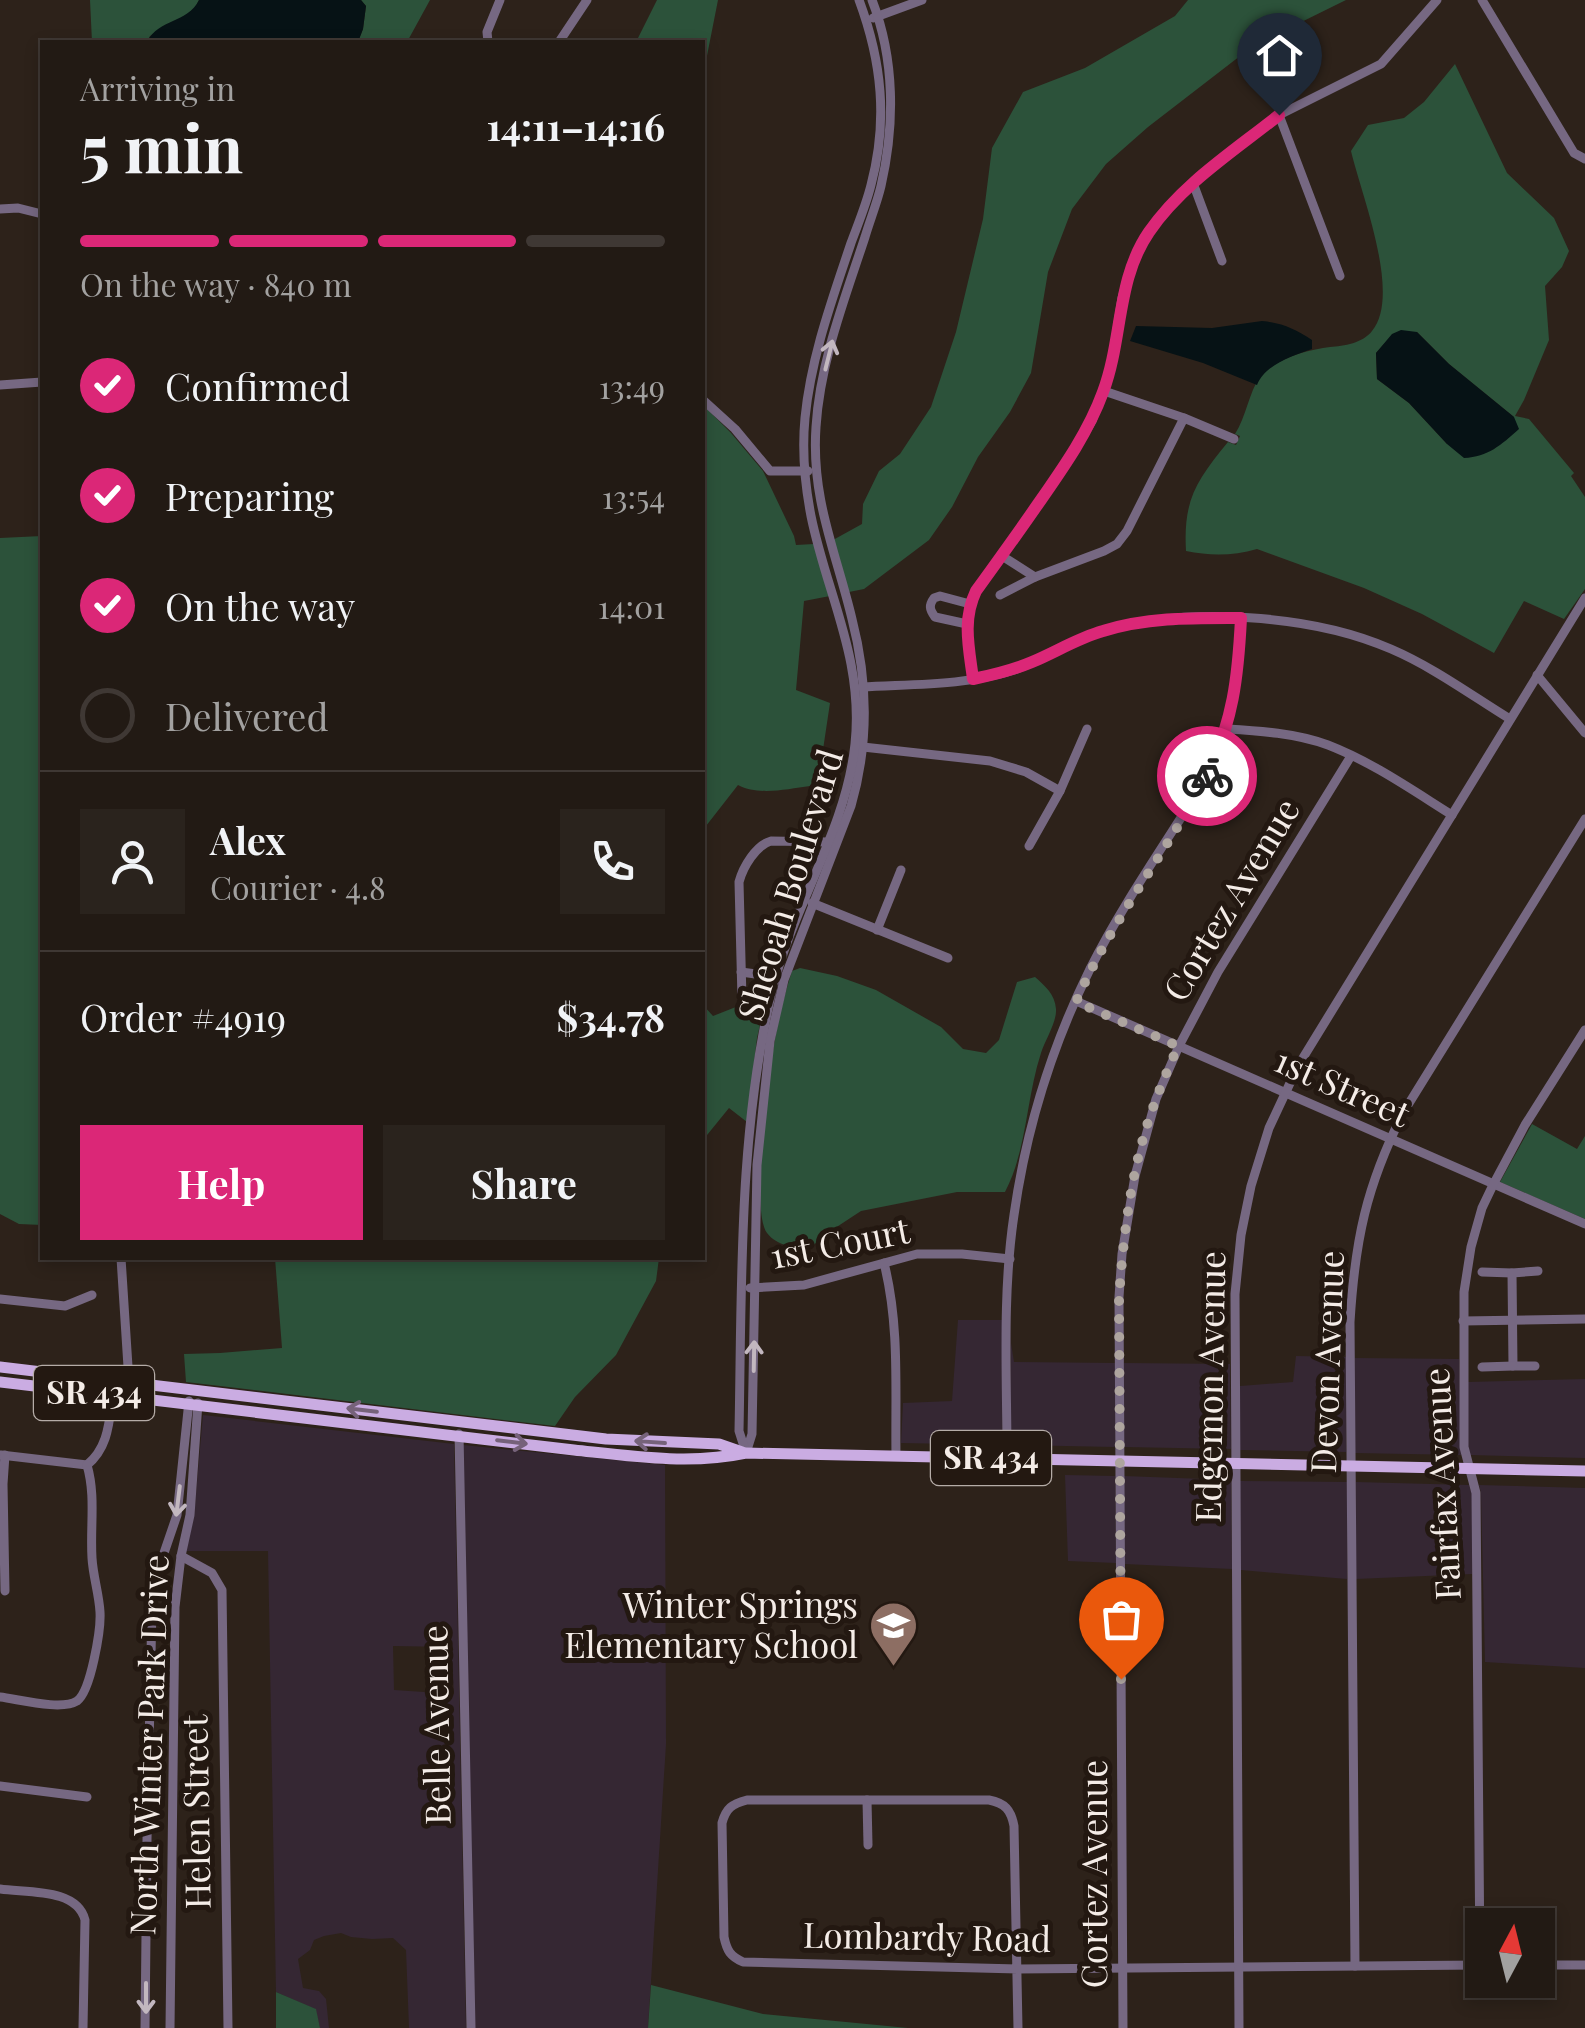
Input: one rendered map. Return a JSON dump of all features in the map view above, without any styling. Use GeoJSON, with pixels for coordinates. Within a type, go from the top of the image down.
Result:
{"type":"FeatureCollection","features":[{"type":"Feature","properties":{"kind":"main road","name":"SR 434"},"geometry":{"type":"LineString","coordinates":[[0,1366],[606,1439],[720,1444],[746,1453]]}},
{"type":"Feature","properties":{"kind":"main road","name":"SR 434"},"geometry":{"type":"LineString","coordinates":[[0,1382],[642,1456],[718,1459],[746,1453],[1585,1471]]}},
{"type":"Feature","properties":{"kind":"main road"},"geometry":{"type":"LineString","coordinates":[[380,1427],[414,1416]]}},
{"type":"Feature","properties":{"kind":"street"},"geometry":{"type":"LineString","coordinates":[[488,40],[487,32],[500,0]]}},
{"type":"Feature","properties":{"kind":"street"},"geometry":{"type":"LineString","coordinates":[[560,40],[587,0]]}},
{"type":"Feature","properties":{"kind":"street","name":"Sheoah Boulevard"},"geometry":{"type":"LineString","coordinates":[[746,1453],[739,1431],[742,1288],[748,1162],[761,1038],[780,978],[859,778],[860,687],[853,620],[822,517],[805,422],[817,350],[871,185],[880,126],[878,60],[860,0]]}},
{"type":"Feature","properties":{"kind":"street","name":"Sheoah Boulevard"},"geometry":{"type":"LineString","coordinates":[[811,471],[820,393],[843,304],[881,188],[887,151],[891,99],[888,63],[872,0]]}},
{"type":"Feature","properties":{"kind":"street"},"geometry":{"type":"LineString","coordinates":[[866,20],[922,0]]}},
{"type":"Feature","properties":{"kind":"street"},"geometry":{"type":"LineString","coordinates":[[973,679],[967,624],[970,604],[1092,421],[1111,367],[1130,270],[1147,235],[1193,183],[1279,115],[1381,64],[1437,0]]}},
{"type":"Feature","properties":{"kind":"street"},"geometry":{"type":"LineString","coordinates":[[1482,0],[1574,153],[1585,159]]}},
{"type":"Feature","properties":{"kind":"street"},"geometry":{"type":"LineString","coordinates":[[1279,115],[1340,276]]}},
{"type":"Feature","properties":{"kind":"street"},"geometry":{"type":"LineString","coordinates":[[1193,183],[1222,261]]}},
{"type":"Feature","properties":{"kind":"street"},"geometry":{"type":"LineString","coordinates":[[0,209],[18,208],[40,214]]}},
{"type":"Feature","properties":{"kind":"street"},"geometry":{"type":"LineString","coordinates":[[0,385],[40,382]]}},
{"type":"Feature","properties":{"kind":"street"},"geometry":{"type":"LineString","coordinates":[[1104,391],[1234,439]]}},
{"type":"Feature","properties":{"kind":"street"},"geometry":{"type":"LineString","coordinates":[[705,402],[770,471],[811,471]]}},
{"type":"Feature","properties":{"kind":"street"},"geometry":{"type":"LineString","coordinates":[[1000,595],[1116,544],[1127,531],[1184,418]]}},
{"type":"Feature","properties":{"kind":"street"},"geometry":{"type":"LineString","coordinates":[[1002,556],[1035,577]]}},
{"type":"Feature","properties":{"kind":"street"},"geometry":{"type":"LineString","coordinates":[[967,624],[935,617],[930,604],[940,596],[970,604]]}},
{"type":"Feature","properties":{"kind":"street","name":"Edgemon Avenue"},"geometry":{"type":"LineString","coordinates":[[1240,2028],[1235,1294],[1241,1235],[1258,1161],[1309,1044],[1585,598]]}},
{"type":"Feature","properties":{"kind":"street"},"geometry":{"type":"LineString","coordinates":[[860,687],[973,679],[1010,671],[1072,642],[1134,623],[1241,618],[1353,634],[1417,662],[1510,719]]}},
{"type":"Feature","properties":{"kind":"street"},"geometry":{"type":"LineString","coordinates":[[1007,1458],[1006,1309],[1010,1259],[1017,1197],[1035,1112],[1058,1043],[1090,969],[1205,780],[1226,728],[1238,676],[1241,618]]}},
{"type":"Feature","properties":{"kind":"street"},"geometry":{"type":"LineString","coordinates":[[1537,675],[1585,732]]}},
{"type":"Feature","properties":{"kind":"street"},"geometry":{"type":"LineString","coordinates":[[1226,728],[1300,737],[1328,746],[1452,815]]}},
{"type":"Feature","properties":{"kind":"street"},"geometry":{"type":"LineString","coordinates":[[1029,846],[1060,791],[1087,729]]}},
{"type":"Feature","properties":{"kind":"street"},"geometry":{"type":"LineString","coordinates":[[859,746],[990,761],[1026,772],[1060,791]]}},
{"type":"Feature","properties":{"kind":"street","name":"Sheoah Boulevard"},"geometry":{"type":"LineString","coordinates":[[809,902],[859,746]]}},
{"type":"Feature","properties":{"kind":"street","name":"Cortez Avenue"},"geometry":{"type":"LineString","coordinates":[[1123,2028],[1119,1297],[1126,1225],[1144,1138],[1178,1046],[1218,972],[1351,756]]}},
{"type":"Feature","properties":{"kind":"street","name":"Devon Avenue"},"geometry":{"type":"LineString","coordinates":[[1355,1966],[1350,1322],[1356,1253],[1370,1190],[1390,1139],[1415,1092],[1585,819]]}},
{"type":"Feature","properties":{"kind":"street"},"geometry":{"type":"LineString","coordinates":[[742,998],[739,882],[760,846],[770,841],[828,842]]}},
{"type":"Feature","properties":{"kind":"street"},"geometry":{"type":"LineString","coordinates":[[877,930],[901,870]]}},
{"type":"Feature","properties":{"kind":"street"},"geometry":{"type":"LineString","coordinates":[[809,902],[948,958]]}},
{"type":"Feature","properties":{"kind":"street"},"geometry":{"type":"LineString","coordinates":[[741,972],[780,978]]}},
{"type":"Feature","properties":{"kind":"street","name":"Sheoah Boulevard"},"geometry":{"type":"LineString","coordinates":[[746,1453],[752,1434],[757,1164],[780,978]]}},
{"type":"Feature","properties":{"kind":"street","name":"1st Street"},"geometry":{"type":"LineString","coordinates":[[1076,1002],[1585,1224]]}},
{"type":"Feature","properties":{"kind":"street","name":"Fairfax Avenue"},"geometry":{"type":"LineString","coordinates":[[1480,1908],[1476,1493],[1464,1448],[1464,1292],[1471,1247],[1493,1184],[1585,1030]]}},
{"type":"Feature","properties":{"kind":"street","name":"1st Court"},"geometry":{"type":"LineString","coordinates":[[742,1288],[804,1286],[918,1254],[1010,1259]]}},
{"type":"Feature","properties":{"kind":"street"},"geometry":{"type":"LineString","coordinates":[[121,1260],[129,1382]]}},
{"type":"Feature","properties":{"kind":"street"},"geometry":{"type":"LineString","coordinates":[[884,1263],[895,1330],[896,1456]]}},
{"type":"Feature","properties":{"kind":"street"},"geometry":{"type":"LineString","coordinates":[[1482,1272],[1538,1271]]}},
{"type":"Feature","properties":{"kind":"street"},"geometry":{"type":"LineString","coordinates":[[1512,1273],[1513,1366]]}},
{"type":"Feature","properties":{"kind":"street"},"geometry":{"type":"LineString","coordinates":[[0,1299],[66,1306],[92,1295]]}},
{"type":"Feature","properties":{"kind":"street"},"geometry":{"type":"LineString","coordinates":[[1464,1320],[1585,1319]]}},
{"type":"Feature","properties":{"kind":"street"},"geometry":{"type":"LineString","coordinates":[[1482,1367],[1535,1366]]}},
{"type":"Feature","properties":{"kind":"street","name":"North Winter Park Drive"},"geometry":{"type":"LineString","coordinates":[[170,2028],[175,1607],[180,1556],[190,1515],[194,1390]]}},
{"type":"Feature","properties":{"kind":"street"},"geometry":{"type":"LineString","coordinates":[[5,1591],[2,1455],[87,1465],[106,1440],[113,1395]]}},
{"type":"Feature","properties":{"kind":"street","name":"North Winter Park Drive"},"geometry":{"type":"LineString","coordinates":[[146,2028],[152,1608],[177,1516],[193,1405]]}},
{"type":"Feature","properties":{"kind":"street","name":"Belle Avenue"},"geometry":{"type":"LineString","coordinates":[[459,1421],[471,2028]]}},
{"type":"Feature","properties":{"kind":"street"},"geometry":{"type":"LineString","coordinates":[[0,1697],[68,1705],[83,1695],[100,1626],[92,1556],[94,1496],[87,1465]]}},
{"type":"Feature","properties":{"kind":"street","name":"Helen Street"},"geometry":{"type":"LineString","coordinates":[[180,1556],[212,1574],[222,1590],[228,2028]]}},
{"type":"Feature","properties":{"kind":"street"},"geometry":{"type":"LineString","coordinates":[[0,1786],[87,1797]]}},
{"type":"Feature","properties":{"kind":"street","name":"Lombardy Road"},"geometry":{"type":"LineString","coordinates":[[868,1800],[746,1800],[728,1808],[722,1823],[724,1937],[732,1957],[758,1963],[1018,1969],[1465,1965]]}},
{"type":"Feature","properties":{"kind":"street"},"geometry":{"type":"LineString","coordinates":[[868,1845],[868,1800],[989,1800],[1006,1806],[1014,1826],[1018,2028]]}},
{"type":"Feature","properties":{"kind":"street"},"geometry":{"type":"LineString","coordinates":[[0,1890],[66,1897],[83,1911],[84,2028]]}},
{"type":"Feature","properties":{"kind":"street"},"geometry":{"type":"LineString","coordinates":[[1555,1965],[1585,1965]]}},
{"type":"Feature","properties":{"kind":"shaded area"},"geometry":{"type":"Polygon","coordinates":[[[199,0],[361,0],[366,6],[359,40],[148,40],[158,29],[194,8],[199,0]]]}},
{"type":"Feature","properties":{"kind":"shaded area"},"geometry":{"type":"Polygon","coordinates":[[[1262,321],[1300,333],[1312,340],[1312,349],[1273,367],[1257,385],[1203,363],[1130,341],[1136,326],[1212,328],[1262,321]]]}},
{"type":"Feature","properties":{"kind":"shaded area"},"geometry":{"type":"Polygon","coordinates":[[[1401,330],[1417,332],[1514,417],[1519,429],[1494,449],[1473,457],[1464,458],[1447,444],[1409,403],[1377,379],[1376,353],[1392,334],[1401,330]]]}},
{"type":"Feature","properties":{"kind":"shaded area"},"geometry":{"type":"Polygon","coordinates":[[[958,1320],[1002,1320],[1002,1445],[901,1443],[903,1403],[952,1401],[958,1320]]]}},
{"type":"Feature","properties":{"kind":"shaded area"},"geometry":{"type":"Polygon","coordinates":[[[1011,1343],[1014,1362],[1115,1363],[1115,1447],[1011,1445],[1011,1343]]]}},
{"type":"Feature","properties":{"kind":"shaded area"},"geometry":{"type":"Polygon","coordinates":[[[1296,1356],[1346,1357],[1346,1452],[1240,1450],[1240,1386],[1293,1382],[1296,1356]]]}},
{"type":"Feature","properties":{"kind":"shaded area"},"geometry":{"type":"Polygon","coordinates":[[[1355,1358],[1459,1359],[1461,1455],[1355,1453],[1355,1358]]]}},
{"type":"Feature","properties":{"kind":"shaded area"},"geometry":{"type":"Polygon","coordinates":[[[1124,1363],[1230,1364],[1231,1449],[1124,1447],[1124,1363]]]}},
{"type":"Feature","properties":{"kind":"shaded area"},"geometry":{"type":"Polygon","coordinates":[[[1585,1379],[1585,1458],[1470,1455],[1468,1382],[1585,1379]]]}},
{"type":"Feature","properties":{"kind":"shaded area"},"geometry":{"type":"Polygon","coordinates":[[[203,1415],[454,1444],[466,2028],[409,2028],[406,1950],[393,1938],[351,1937],[341,1933],[324,1936],[314,1940],[310,1950],[298,1959],[303,1988],[319,1991],[326,1999],[329,2028],[320,2028],[315,2009],[276,1992],[268,1551],[186,1551],[194,1516],[203,1415]],[[393,1646],[394,1690],[454,1694],[451,1647],[393,1646]]]}},
{"type":"Feature","properties":{"kind":"shaded area"},"geometry":{"type":"Polygon","coordinates":[[[463,1445],[665,1465],[666,1744],[648,2028],[475,2028],[463,1445]]]}},
{"type":"Feature","properties":{"kind":"shaded area"},"geometry":{"type":"Polygon","coordinates":[[[1065,1475],[1115,1476],[1116,1563],[1068,1561],[1065,1475]]]}},
{"type":"Feature","properties":{"kind":"shaded area"},"geometry":{"type":"Polygon","coordinates":[[[1124,1476],[1231,1480],[1232,1569],[1125,1564],[1124,1476]]]}},
{"type":"Feature","properties":{"kind":"shaded area"},"geometry":{"type":"Polygon","coordinates":[[[1240,1481],[1347,1482],[1347,1579],[1241,1570],[1240,1481]]]}},
{"type":"Feature","properties":{"kind":"shaded area"},"geometry":{"type":"Polygon","coordinates":[[[1356,1482],[1469,1485],[1472,1574],[1356,1579],[1356,1482]]]}},
{"type":"Feature","properties":{"kind":"shaded area"},"geometry":{"type":"Polygon","coordinates":[[[1479,1485],[1585,1488],[1585,1668],[1485,1662],[1479,1485]]]}},
{"type":"Feature","properties":{"kind":"green space"},"geometry":{"type":"Polygon","coordinates":[[[90,0],[199,0],[195,8],[148,40],[92,40],[90,0]]]}},
{"type":"Feature","properties":{"kind":"green space"},"geometry":{"type":"Polygon","coordinates":[[[361,0],[430,0],[408,40],[359,40],[366,6],[361,0]]]}},
{"type":"Feature","properties":{"kind":"green space"},"geometry":{"type":"Polygon","coordinates":[[[657,0],[718,0],[705,66],[705,40],[637,40],[657,0]]]}},
{"type":"Feature","properties":{"kind":"green space"},"geometry":{"type":"Polygon","coordinates":[[[1188,0],[1346,0],[1253,46],[1106,164],[1072,209],[1048,272],[1031,373],[1010,412],[929,540],[864,589],[849,592],[833,540],[862,524],[863,504],[879,471],[900,454],[931,407],[956,332],[983,219],[992,148],[1023,92],[1085,68],[1175,16],[1188,0]]]}},
{"type":"Feature","properties":{"kind":"green space"},"geometry":{"type":"Polygon","coordinates":[[[1455,64],[1507,173],[1554,218],[1569,251],[1562,267],[1545,286],[1549,340],[1515,416],[1529,419],[1574,473],[1571,476],[1585,497],[1585,589],[1564,619],[1524,601],[1494,653],[1364,588],[1257,549],[1222,554],[1186,551],[1187,517],[1194,491],[1228,442],[1236,445],[1240,436],[1235,434],[1260,377],[1292,356],[1353,343],[1372,331],[1380,315],[1381,270],[1351,151],[1368,125],[1404,118],[1424,102],[1455,64]],[[1417,332],[1393,334],[1376,353],[1377,379],[1409,403],[1447,444],[1514,417],[1417,332]]]}},
{"type":"Feature","properties":{"kind":"green space"},"geometry":{"type":"Polygon","coordinates":[[[705,407],[763,471],[796,545],[814,544],[830,596],[804,601],[796,690],[830,703],[821,763],[810,786],[764,791],[738,785],[705,830],[705,407]]]}},
{"type":"Feature","properties":{"kind":"green space"},"geometry":{"type":"Polygon","coordinates":[[[40,536],[40,1225],[19,1224],[0,1214],[0,538],[40,536]]]}},
{"type":"Feature","properties":{"kind":"green space"},"geometry":{"type":"Polygon","coordinates":[[[800,968],[876,990],[941,1027],[963,1049],[986,1053],[999,1040],[1017,982],[1035,977],[1046,987],[1054,999],[1056,1014],[1041,1053],[1018,1159],[1005,1192],[957,1192],[861,1211],[810,1248],[792,1247],[767,1233],[762,1219],[760,1170],[769,1080],[785,996],[792,971],[800,968]]]}},
{"type":"Feature","properties":{"kind":"green space"},"geometry":{"type":"Polygon","coordinates":[[[770,981],[757,1038],[747,1122],[729,1108],[705,1138],[705,1007],[713,1016],[746,1003],[746,998],[770,981]]]}},
{"type":"Feature","properties":{"kind":"green space"},"geometry":{"type":"Polygon","coordinates":[[[1532,1124],[1577,1149],[1585,1136],[1585,1219],[1500,1182],[1532,1124]]]}},
{"type":"Feature","properties":{"kind":"green space"},"geometry":{"type":"Polygon","coordinates":[[[275,1260],[659,1260],[656,1281],[616,1355],[575,1397],[555,1426],[186,1382],[184,1354],[282,1348],[275,1260]]]}},
{"type":"Feature","properties":{"kind":"green space"},"geometry":{"type":"Polygon","coordinates":[[[651,1985],[763,2014],[908,2028],[648,2028],[651,1985]]]}},
{"type":"Feature","properties":{"kind":"green space"},"geometry":{"type":"Polygon","coordinates":[[[276,1992],[316,2009],[320,2028],[276,2028],[276,1992]]]}},
{"type":"Feature","properties":{"kind":"way so far"},"geometry":{"type":"LineString","coordinates":[[1121,1679],[1122,1254],[1144,1138],[1178,1046],[1076,1002],[1110,934],[1207,776]]}},
{"type":"Feature","properties":{"kind":"place","name":"Winter Springs Elementary School"},"geometry":{"type":"Point","coordinates":[893,1668]}},
{"type":"Feature","properties":{"kind":"route"},"geometry":{"type":"LineString","coordinates":[[1207,776],[1234,702],[1241,618],[1134,623],[1072,642],[1010,671],[973,679],[967,613],[976,591],[1092,421],[1111,367],[1130,270],[1147,235],[1193,183],[1279,115]]}}]}
